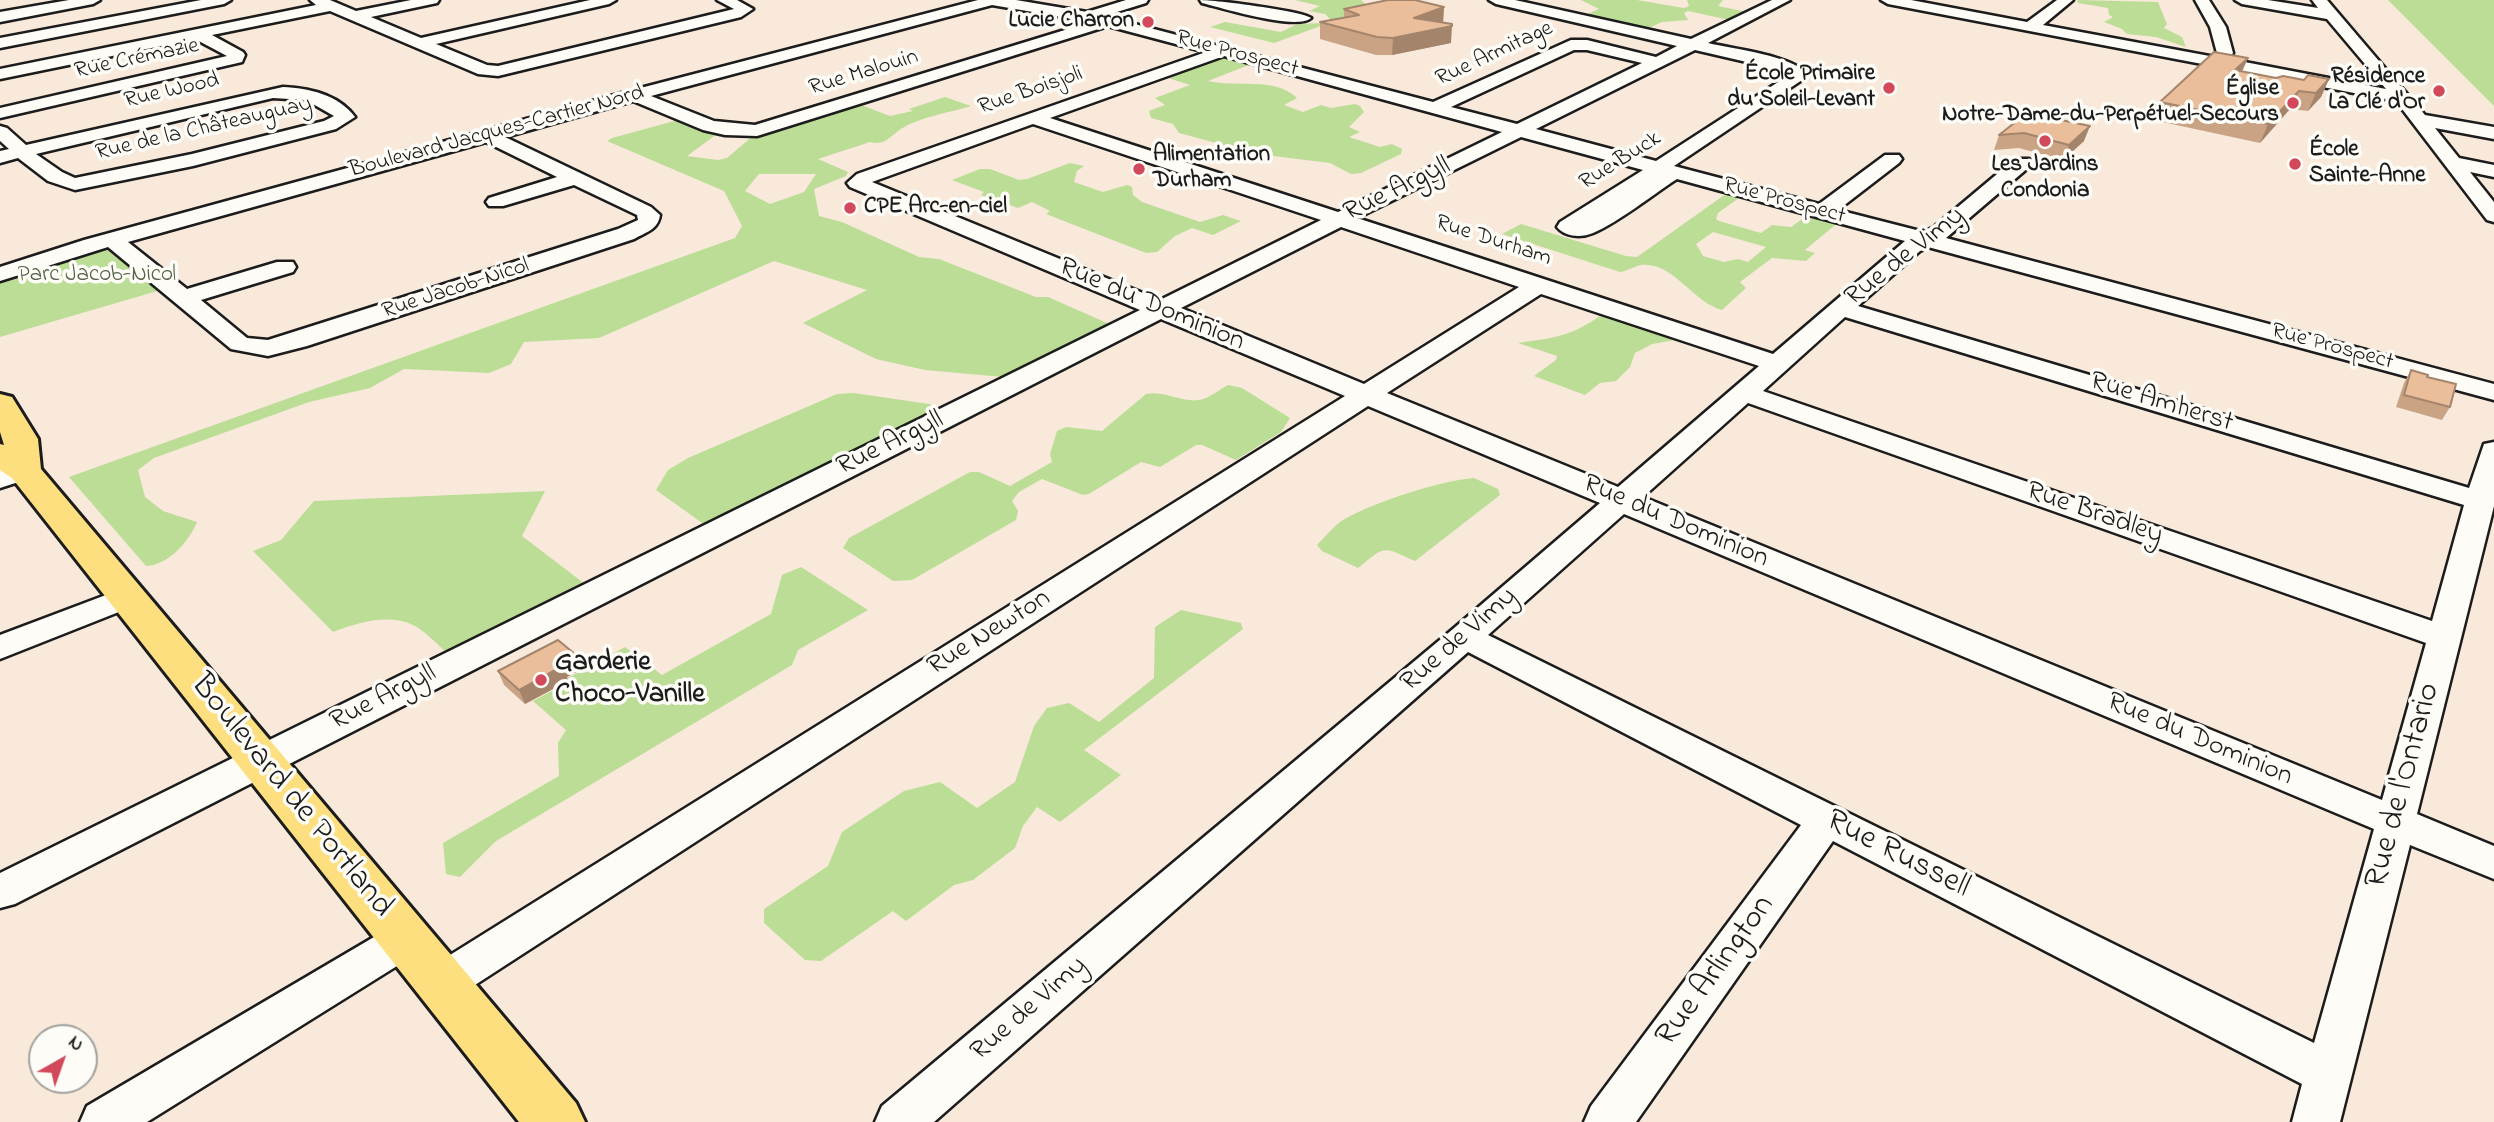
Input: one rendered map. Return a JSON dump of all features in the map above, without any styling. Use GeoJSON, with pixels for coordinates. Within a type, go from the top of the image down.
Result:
{"type":"FeatureCollection","features":[{"type":"Feature","properties":{"kind":"main road","name":"Boulevard de Portland"},"geometry":{"type":"LineString","coordinates":[[0,404],[21,439],[8,468],[127,597],[555,1122]]}},
{"type":"Feature","properties":{"kind":"street"},"geometry":{"type":"LineString","coordinates":[[0,17],[93,0]]}},
{"type":"Feature","properties":{"kind":"street"},"geometry":{"type":"LineString","coordinates":[[0,43],[224,0]]}},
{"type":"Feature","properties":{"kind":"street"},"geometry":{"type":"LineString","coordinates":[[354,16],[432,0]]}},
{"type":"Feature","properties":{"kind":"street"},"geometry":{"type":"LineString","coordinates":[[419,43],[609,0]]}},
{"type":"Feature","properties":{"kind":"street"},"geometry":{"type":"LineString","coordinates":[[0,74],[198,34],[324,3],[484,69],[498,71],[736,14],[746,9],[724,0]]}},
{"type":"Feature","properties":{"kind":"street","name":"Boulevard Jacques-Cartier Nord"},"geometry":{"type":"LineString","coordinates":[[902,23],[977,0]]}},
{"type":"Feature","properties":{"kind":"street","name":"Rue Prospect"},"geometry":{"type":"LineString","coordinates":[[986,0],[1081,15]]}},
{"type":"Feature","properties":{"kind":"street","name":"Boulevard Jacques-Cartier Nord"},"geometry":{"type":"LineString","coordinates":[[0,274],[102,243],[635,95],[993,0]]}},
{"type":"Feature","properties":{"kind":"street","name":"Rue Prospect"},"geometry":{"type":"LineString","coordinates":[[1020,0],[1223,51],[2494,392]]}},
{"type":"Feature","properties":{"kind":"street"},"geometry":{"type":"LineString","coordinates":[[1081,15],[1141,0]]}},
{"type":"Feature","properties":{"kind":"street"},"geometry":{"type":"LineString","coordinates":[[1207,0],[1272,15],[1303,18]]}},
{"type":"Feature","properties":{"kind":"street"},"geometry":{"type":"LineString","coordinates":[[1496,0],[1692,44]]}},
{"type":"Feature","properties":{"kind":"street","name":"Rue Argyll"},"geometry":{"type":"LineString","coordinates":[[0,892],[1339,219],[1781,0]]}},
{"type":"Feature","properties":{"kind":"street"},"geometry":{"type":"LineString","coordinates":[[1888,0],[2402,97]]}},
{"type":"Feature","properties":{"kind":"street"},"geometry":{"type":"LineString","coordinates":[[2031,26],[2065,0]]}},
{"type":"Feature","properties":{"kind":"street"},"geometry":{"type":"LineString","coordinates":[[2202,0],[2218,27],[2225,52],[2219,63]]}},
{"type":"Feature","properties":{"kind":"street"},"geometry":{"type":"LineString","coordinates":[[2242,0],[2331,15]]}},
{"type":"Feature","properties":{"kind":"street"},"geometry":{"type":"LineString","coordinates":[[2319,0],[2402,97],[2494,216]]}},
{"type":"Feature","properties":{"kind":"street","name":"Rue Malouin"},"geometry":{"type":"LineString","coordinates":[[635,95],[717,129],[735,132],[757,130],[1107,21]]}},
{"type":"Feature","properties":{"kind":"street","name":"Rue Crémazie"},"geometry":{"type":"LineString","coordinates":[[0,113],[221,65],[236,59],[237,55],[198,34]]}},
{"type":"Feature","properties":{"kind":"street","name":"Rue Buck"},"geometry":{"type":"LineString","coordinates":[[1667,170],[1798,74],[1794,69],[1692,44]]}},
{"type":"Feature","properties":{"kind":"street","name":"Rue Armitage"},"geometry":{"type":"LineString","coordinates":[[1434,108],[1571,45],[1658,62]]}},
{"type":"Feature","properties":{"kind":"street","name":"Rue Boisjoli"},"geometry":{"type":"LineString","coordinates":[[857,183],[864,178],[1223,51]]}},
{"type":"Feature","properties":{"kind":"street","name":"Rue Wood"},"geometry":{"type":"LineString","coordinates":[[0,157],[283,92],[304,93],[345,115],[342,120]]}},
{"type":"Feature","properties":{"kind":"street","name":"Rue Durham"},"geometry":{"type":"LineString","coordinates":[[1032,118],[1777,364]]}},
{"type":"Feature","properties":{"kind":"street"},"geometry":{"type":"LineString","coordinates":[[2417,119],[2494,133]]}},
{"type":"Feature","properties":{"kind":"street","name":"Rue de la Châteauguay"},"geometry":{"type":"LineString","coordinates":[[24,151],[61,181],[75,184],[203,158],[342,120]]}},
{"type":"Feature","properties":{"kind":"street"},"geometry":{"type":"LineString","coordinates":[[0,132],[24,151]]}},
{"type":"Feature","properties":{"kind":"street","name":"Rue Jacob-Nicol"},"geometry":{"type":"LineString","coordinates":[[102,243],[184,298],[240,344],[257,348],[277,346],[626,234],[648,223],[649,215],[644,211],[489,136]]}},
{"type":"Feature","properties":{"kind":"street"},"geometry":{"type":"LineString","coordinates":[[1822,212],[1892,159]]}},
{"type":"Feature","properties":{"kind":"street"},"geometry":{"type":"LineString","coordinates":[[2450,162],[2494,172]]}},
{"type":"Feature","properties":{"kind":"street","name":"Rue de Vimy"},"geometry":{"type":"LineString","coordinates":[[899,1122],[1465,637],[1912,246],[1942,232],[2022,163]]}},
{"type":"Feature","properties":{"kind":"street"},"geometry":{"type":"LineString","coordinates":[[496,202],[575,178]]}},
{"type":"Feature","properties":{"kind":"street","name":"Rue du Dominion"},"geometry":{"type":"LineString","coordinates":[[857,183],[2494,863]]}},
{"type":"Feature","properties":{"kind":"street","name":"Boulevard Jacques-Cartier Nord"},"geometry":{"type":"LineString","coordinates":[[0,267],[102,243]]}},
{"type":"Feature","properties":{"kind":"street"},"geometry":{"type":"LineString","coordinates":[[184,298],[285,267]]}},
{"type":"Feature","properties":{"kind":"street","name":"Rue Newton"},"geometry":{"type":"LineString","coordinates":[[442,984],[1538,285]]}},
{"type":"Feature","properties":{"kind":"street","name":"Rue Amherst"},"geometry":{"type":"LineString","coordinates":[[1841,308],[2480,501]]}},
{"type":"Feature","properties":{"kind":"street","name":"Rue Bradley"},"geometry":{"type":"LineString","coordinates":[[1744,393],[2444,637]]}},
{"type":"Feature","properties":{"kind":"street","name":"Rue de l'Ontario"},"geometry":{"type":"LineString","coordinates":[[2316,1122],[2494,450]]}},
{"type":"Feature","properties":{"kind":"street"},"geometry":{"type":"LineString","coordinates":[[0,648],[127,597]]}},
{"type":"Feature","properties":{"kind":"street","name":"Rue Russell"},"geometry":{"type":"LineString","coordinates":[[1465,637],[2329,1074]]}},
{"type":"Feature","properties":{"kind":"street","name":"Rue Arlington"},"geometry":{"type":"LineString","coordinates":[[1608,1122],[1826,820]]}},
{"type":"Feature","properties":{"kind":"street"},"geometry":{"type":"LineString","coordinates":[[104,1122],[406,939]]}},
{"type":"Feature","properties":{"kind":"green space"},"geometry":{"type":"Polygon","coordinates":[[[1295,0],[1361,0],[1370,8],[1274,43],[1210,27],[1225,22],[1281,32],[1297,24],[1323,23],[1330,19],[1325,14],[1309,11],[1320,6],[1295,0]]]}},
{"type":"Feature","properties":{"kind":"green space"},"geometry":{"type":"Polygon","coordinates":[[[1581,0],[1637,0],[1684,8],[1689,6],[1687,0],[1723,0],[1718,6],[1747,12],[1734,21],[1688,11],[1684,13],[1688,20],[1662,22],[1642,31],[1581,17],[1599,9],[1581,0]]]}},
{"type":"Feature","properties":{"kind":"green space"},"geometry":{"type":"Polygon","coordinates":[[[2077,0],[2158,2],[2167,24],[2164,28],[2182,37],[2186,47],[2156,37],[2127,34],[2122,29],[2104,22],[2113,17],[2109,15],[2108,8],[2078,3],[2077,0]]]}},
{"type":"Feature","properties":{"kind":"green space"},"geometry":{"type":"Polygon","coordinates":[[[2388,0],[2494,0],[2494,106],[2388,0]]]}},
{"type":"Feature","properties":{"kind":"green space"},"geometry":{"type":"Polygon","coordinates":[[[1224,56],[1254,63],[1208,81],[1277,87],[1297,98],[1284,105],[1303,112],[1321,105],[1331,108],[1355,104],[1364,112],[1349,127],[1360,132],[1349,137],[1380,147],[1392,144],[1402,149],[1401,154],[1361,173],[1351,174],[1330,163],[1257,154],[1179,133],[1173,124],[1151,118],[1149,111],[1165,105],[1155,98],[1190,85],[1171,79],[1169,75],[1224,56]]]}},
{"type":"Feature","properties":{"kind":"green space"},"geometry":{"type":"Polygon","coordinates":[[[945,97],[971,106],[914,122],[882,142],[870,142],[818,159],[848,172],[846,176],[814,189],[819,216],[842,222],[919,257],[939,259],[1036,297],[1048,297],[1107,323],[1105,327],[1003,377],[925,370],[876,359],[803,323],[867,290],[774,261],[599,338],[524,342],[511,364],[489,373],[404,369],[370,388],[309,402],[154,458],[138,470],[145,497],[163,511],[197,522],[177,551],[154,565],[146,566],[69,477],[735,238],[742,226],[724,191],[607,141],[612,138],[678,120],[717,134],[687,156],[718,160],[727,158],[755,134],[781,131],[861,105],[890,116],[913,111],[909,109],[945,97]],[[759,174],[745,191],[770,204],[804,192],[816,174],[759,174]]]}},
{"type":"Feature","properties":{"kind":"green space"},"geometry":{"type":"Polygon","coordinates":[[[1070,163],[1084,166],[1077,171],[1074,182],[1103,192],[1127,185],[1132,187],[1133,195],[1142,202],[1200,222],[1223,215],[1241,221],[1213,235],[1192,228],[1175,236],[1157,252],[1146,253],[1046,214],[1050,211],[1032,202],[1018,208],[981,195],[984,192],[952,180],[980,169],[990,169],[1019,180],[1027,179],[1070,163]]]}},
{"type":"Feature","properties":{"kind":"green space"},"geometry":{"type":"Polygon","coordinates":[[[1730,191],[1743,195],[1718,213],[1716,219],[1761,233],[1772,225],[1791,227],[1809,214],[1840,221],[1805,250],[1815,253],[1806,261],[1772,258],[1740,282],[1746,288],[1722,310],[1711,306],[1673,276],[1653,266],[1641,265],[1620,272],[1502,234],[1521,224],[1637,257],[1730,191]],[[1713,232],[1696,244],[1703,256],[1724,262],[1738,259],[1748,262],[1766,247],[1713,232]]]}},
{"type":"Feature","properties":{"kind":"green space","name":"Parc Jacob-Nicol"},"geometry":{"type":"Polygon","coordinates":[[[112,240],[171,287],[0,337],[0,274],[112,240]]]}},
{"type":"Feature","properties":{"kind":"green space"},"geometry":{"type":"Polygon","coordinates":[[[1604,313],[1681,339],[1652,344],[1635,353],[1630,367],[1616,381],[1600,383],[1585,395],[1534,376],[1556,360],[1557,356],[1518,343],[1563,335],[1604,313]]]}},
{"type":"Feature","properties":{"kind":"green space"},"geometry":{"type":"Polygon","coordinates":[[[1228,385],[1242,388],[1290,418],[1281,432],[1236,460],[1202,445],[1196,445],[1160,467],[1141,462],[1083,495],[1042,479],[1019,492],[1012,501],[1018,511],[1016,520],[912,580],[893,581],[843,548],[849,538],[970,472],[979,472],[1010,486],[1052,462],[1050,454],[1057,431],[1066,427],[1102,431],[1146,394],[1196,400],[1209,397],[1228,385]]]}},
{"type":"Feature","properties":{"kind":"green space"},"geometry":{"type":"Polygon","coordinates":[[[854,393],[940,408],[705,525],[656,490],[668,470],[688,458],[837,394],[854,393]]]}},
{"type":"Feature","properties":{"kind":"green space"},"geometry":{"type":"Polygon","coordinates":[[[1474,478],[1498,489],[1500,495],[1415,561],[1385,550],[1358,568],[1322,551],[1317,545],[1340,522],[1368,508],[1425,488],[1474,478]]]}},
{"type":"Feature","properties":{"kind":"green space"},"geometry":{"type":"Polygon","coordinates":[[[545,491],[522,536],[585,584],[447,653],[422,631],[404,621],[373,621],[333,632],[253,551],[281,540],[314,501],[545,491]]]}},
{"type":"Feature","properties":{"kind":"green space"},"geometry":{"type":"Polygon","coordinates":[[[801,567],[868,610],[798,650],[792,665],[496,841],[460,877],[446,874],[443,843],[559,776],[558,743],[566,730],[533,701],[570,681],[568,678],[625,647],[662,675],[771,614],[782,575],[801,567]]]}},
{"type":"Feature","properties":{"kind":"green space"},"geometry":{"type":"Polygon","coordinates":[[[1181,610],[1241,623],[1243,629],[1084,750],[1121,775],[1060,822],[1037,807],[1023,826],[1015,848],[973,880],[954,885],[906,921],[893,911],[821,961],[805,960],[764,923],[764,909],[828,866],[842,832],[904,791],[940,782],[977,808],[1015,782],[1034,726],[1047,708],[1069,703],[1099,722],[1154,678],[1155,627],[1181,610]]]}},
{"type":"Feature","properties":{"kind":"building"},"geometry":{"type":"Polygon","coordinates":[[[1388,0],[1415,0],[1444,7],[1414,18],[1452,26],[1393,38],[1377,37],[1320,22],[1359,15],[1344,9],[1388,0]]]}},
{"type":"Feature","properties":{"kind":"building"},"geometry":{"type":"Polygon","coordinates":[[[2214,52],[2248,58],[2235,70],[2276,78],[2283,76],[2304,80],[2308,75],[2329,79],[2316,93],[2299,91],[2268,124],[2160,102],[2214,52]]]}},
{"type":"Feature","properties":{"kind":"building"},"geometry":{"type":"Polygon","coordinates":[[[2027,113],[2090,126],[2069,145],[2024,133],[1999,135],[2027,113]]]}},
{"type":"Feature","properties":{"kind":"building"},"geometry":{"type":"Polygon","coordinates":[[[2411,370],[2456,384],[2450,407],[2404,395],[2411,370]]]}},
{"type":"Feature","properties":{"kind":"building"},"geometry":{"type":"Polygon","coordinates":[[[558,640],[576,655],[519,690],[498,671],[558,640]]]}},
{"type":"Feature","properties":{"kind":"place","name":"Lucie Charron"},"geometry":{"type":"Point","coordinates":[1148,22]}},
{"type":"Feature","properties":{"kind":"place","name":"École Primaire du Soleil-Levant"},"geometry":{"type":"Point","coordinates":[1889,88]}},
{"type":"Feature","properties":{"kind":"place","name":"Résidence La Clé d'Or"},"geometry":{"type":"Point","coordinates":[2439,91]}},
{"type":"Feature","properties":{"kind":"place","name":"Église Notre-Dame-du-Perpétuel-Secours"},"geometry":{"type":"Point","coordinates":[2293,103]}},
{"type":"Feature","properties":{"kind":"place","name":"Les Jardins Condonia"},"geometry":{"type":"Point","coordinates":[2045,141]}},
{"type":"Feature","properties":{"kind":"place","name":"École Sainte-Anne"},"geometry":{"type":"Point","coordinates":[2295,164]}},
{"type":"Feature","properties":{"kind":"place","name":"Alimentation Durham"},"geometry":{"type":"Point","coordinates":[1139,169]}},
{"type":"Feature","properties":{"kind":"place","name":"CPE Arc-en-ciel"},"geometry":{"type":"Point","coordinates":[850,208]}},
{"type":"Feature","properties":{"kind":"place","name":"Garderie Choco-Vanille"},"geometry":{"type":"Point","coordinates":[541,680]}}]}
